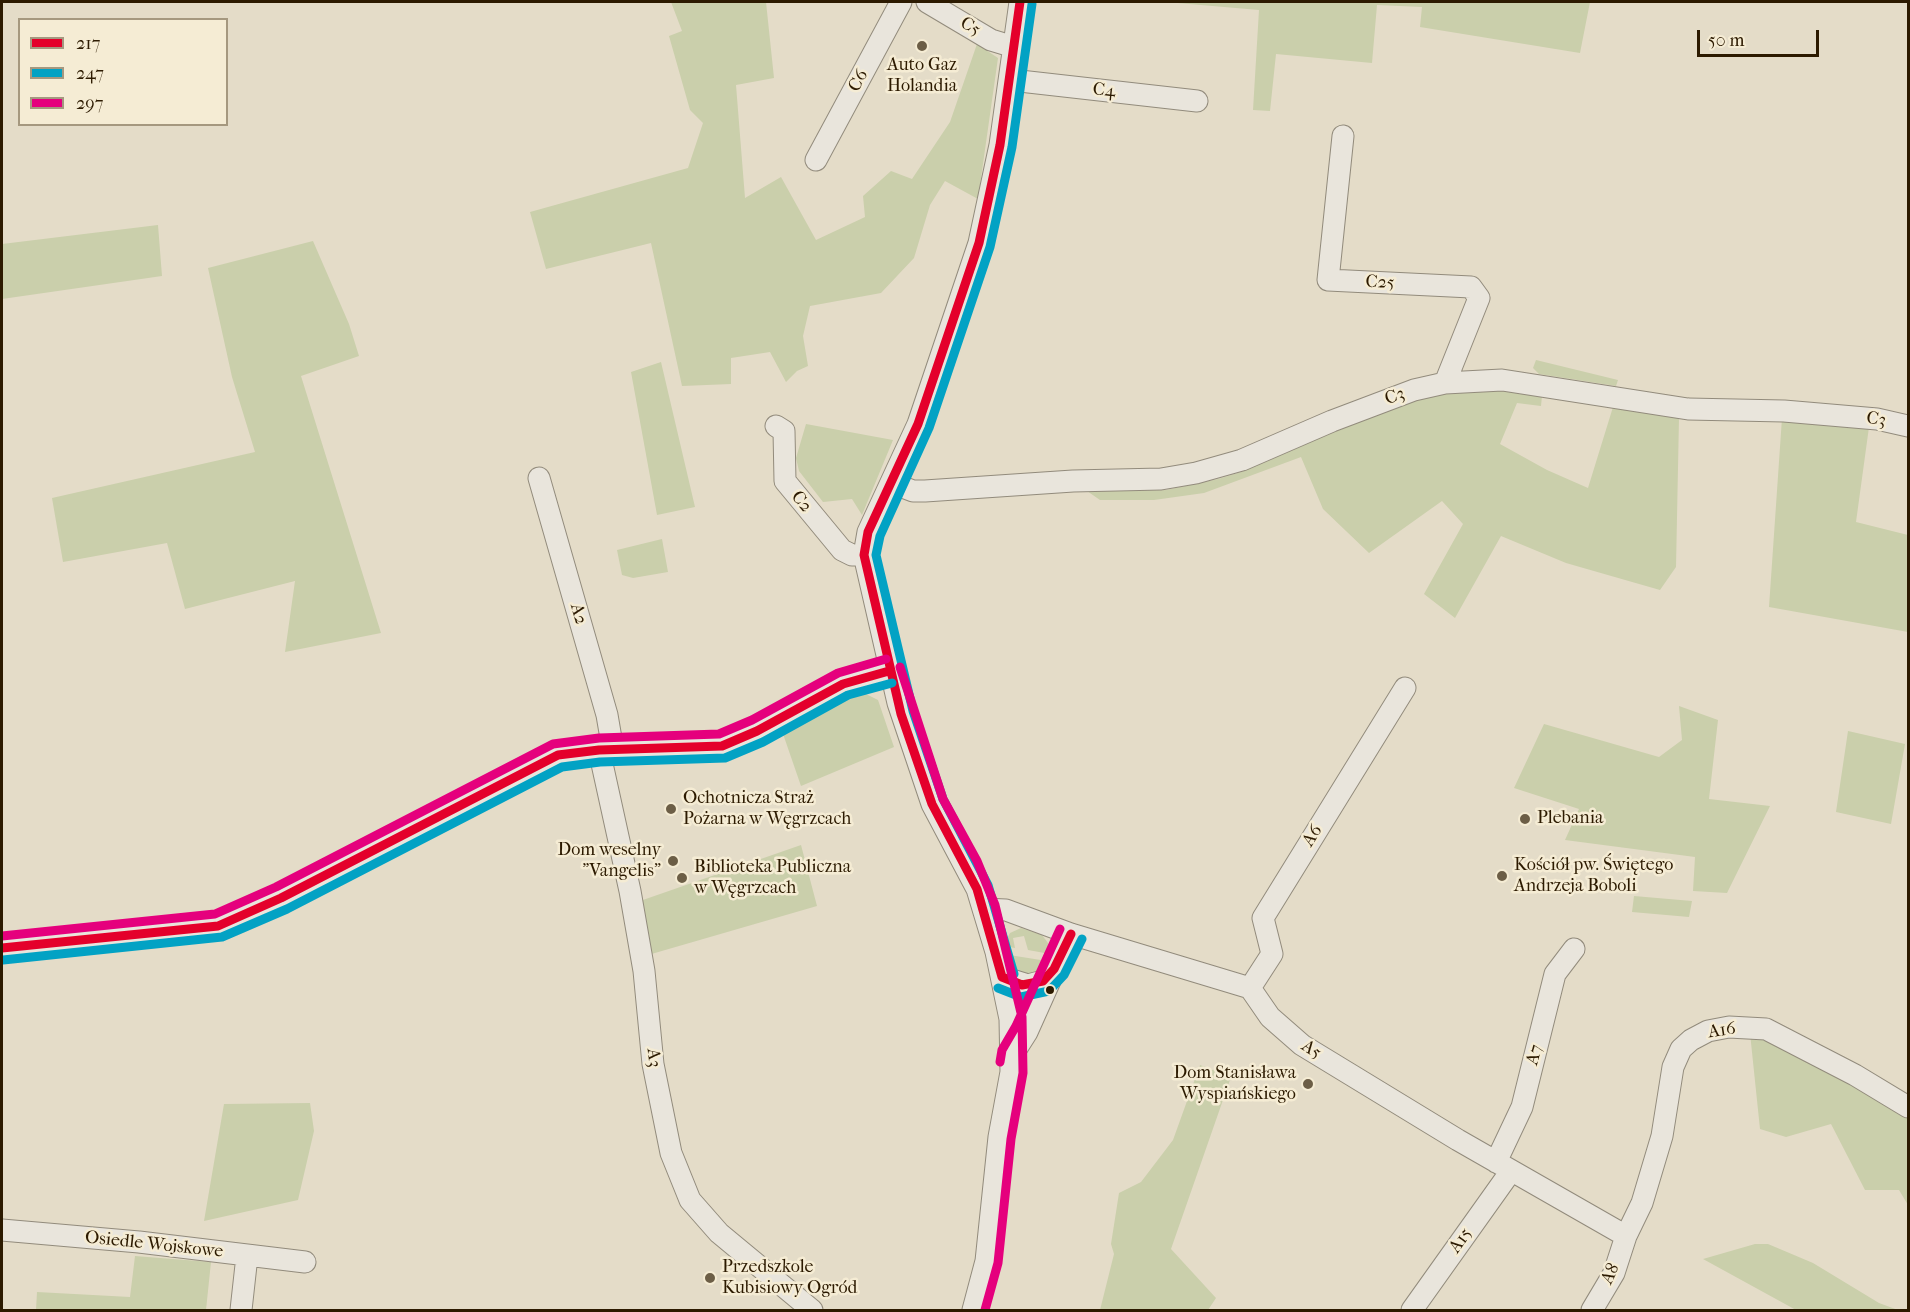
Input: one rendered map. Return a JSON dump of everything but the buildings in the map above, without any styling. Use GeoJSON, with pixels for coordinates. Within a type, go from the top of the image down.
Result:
{"type":"FeatureCollection","features":[{"type":"Feature","properties":{"kind":"street","name":"C6"},"geometry":{"type":"LineString","coordinates":[[816,160],[902,2]]}},
{"type":"Feature","properties":{"kind":"street","name":"C5"},"geometry":{"type":"LineString","coordinates":[[927,2],[991,40],[1014,47]]}},
{"type":"Feature","properties":{"kind":"street"},"geometry":{"type":"LineString","coordinates":[[973,1311],[986,1261],[999,1137],[1013,1054],[1010,1019],[1002,977],[984,909],[967,867],[932,804],[889,671],[864,555],[868,532],[892,483],[930,389],[979,243],[1000,145],[1011,80],[1020,2]]}},
{"type":"Feature","properties":{"kind":"street","name":"C4"},"geometry":{"type":"LineString","coordinates":[[1011,80],[1197,101]]}},
{"type":"Feature","properties":{"kind":"street","name":"C25"},"geometry":{"type":"LineString","coordinates":[[1343,136],[1328,280],[1471,287],[1479,298],[1445,383]]}},
{"type":"Feature","properties":{"kind":"street","name":"C3"},"geometry":{"type":"LineString","coordinates":[[892,483],[913,491],[925,491],[1073,481],[1161,479],[1196,473],[1242,460],[1383,401],[1445,383],[1502,380],[1688,409],[1784,411],[1877,419],[1908,426]]}},
{"type":"Feature","properties":{"kind":"street","name":"C2"},"geometry":{"type":"LineString","coordinates":[[776,426],[784,431],[785,482],[842,550],[852,555],[864,555]]}},
{"type":"Feature","properties":{"kind":"street","name":"A2"},"geometry":{"type":"LineString","coordinates":[[539,478],[607,715],[606,750]]}},
{"type":"Feature","properties":{"kind":"street"},"geometry":{"type":"LineString","coordinates":[[2,948],[218,926],[273,902],[534,765],[558,755],[606,750],[722,746],[757,731],[843,684],[889,671]]}},
{"type":"Feature","properties":{"kind":"street","name":"A6"},"geometry":{"type":"LineString","coordinates":[[1250,988],[1272,954],[1263,918],[1405,688]]}},
{"type":"Feature","properties":{"kind":"street","name":"A3"},"geometry":{"type":"LineString","coordinates":[[606,750],[644,971],[653,1064],[671,1153],[690,1200],[719,1233],[812,1311]]}},
{"type":"Feature","properties":{"kind":"street"},"geometry":{"type":"LineString","coordinates":[[984,909],[1006,910],[1071,934],[1250,988]]}},
{"type":"Feature","properties":{"kind":"street"},"geometry":{"type":"LineString","coordinates":[[1013,1054],[1027,1032],[1071,934]]}},
{"type":"Feature","properties":{"kind":"street","name":"A7"},"geometry":{"type":"LineString","coordinates":[[1503,1166],[1522,1107],[1555,974],[1574,949]]}},
{"type":"Feature","properties":{"kind":"street"},"geometry":{"type":"LineString","coordinates":[[1002,977],[1022,985],[1033,985],[1047,977],[1054,969]]}},
{"type":"Feature","properties":{"kind":"street","name":"A5"},"geometry":{"type":"LineString","coordinates":[[1250,988],[1270,1017],[1302,1045],[1503,1166],[1626,1236]]}},
{"type":"Feature","properties":{"kind":"street","name":"A16"},"geometry":{"type":"LineString","coordinates":[[1626,1236],[1642,1203],[1662,1136],[1673,1067],[1681,1049],[1708,1030],[1729,1027],[1766,1029],[1855,1075],[1908,1107]]}},
{"type":"Feature","properties":{"kind":"street","name":"A15"},"geometry":{"type":"LineString","coordinates":[[1412,1311],[1503,1166]]}},
{"type":"Feature","properties":{"kind":"street","name":"Osiedle Wojskowe"},"geometry":{"type":"LineString","coordinates":[[2,1230],[139,1242],[305,1263]]}},
{"type":"Feature","properties":{"kind":"street","name":"A8"},"geometry":{"type":"LineString","coordinates":[[1592,1311],[1614,1273],[1626,1236]]}},
{"type":"Feature","properties":{"kind":"street"},"geometry":{"type":"LineString","coordinates":[[241,1311],[247,1256]]}},
{"type":"Feature","properties":{"kind":"green space"},"geometry":{"type":"Polygon","coordinates":[[[671,2],[766,2],[774,78],[736,85],[745,198],[781,177],[816,240],[865,217],[863,196],[891,171],[912,179],[950,122],[977,44],[998,58],[978,199],[945,181],[930,205],[914,258],[881,293],[810,306],[803,336],[808,366],[797,371],[786,382],[770,352],[731,358],[731,384],[682,386],[651,243],[546,269],[530,212],[688,168],[703,123],[690,110],[669,36],[682,31],[671,2]]]}},
{"type":"Feature","properties":{"kind":"green space"},"geometry":{"type":"Polygon","coordinates":[[[1166,2],[1590,2],[1580,53],[1420,27],[1422,7],[1377,5],[1372,63],[1276,54],[1270,111],[1253,110],[1259,10],[1166,2]]]}},
{"type":"Feature","properties":{"kind":"green space"},"geometry":{"type":"Polygon","coordinates":[[[158,225],[162,276],[2,299],[2,244],[158,225]]]}},
{"type":"Feature","properties":{"kind":"green space"},"geometry":{"type":"Polygon","coordinates":[[[313,241],[349,324],[359,356],[301,376],[381,633],[285,652],[295,581],[185,609],[167,543],[63,562],[52,498],[255,452],[232,377],[208,268],[313,241]]]}},
{"type":"Feature","properties":{"kind":"green space"},"geometry":{"type":"Polygon","coordinates":[[[1536,360],[1618,380],[1616,386],[1539,374],[1533,368],[1536,360]]]}},
{"type":"Feature","properties":{"kind":"green space"},"geometry":{"type":"Polygon","coordinates":[[[661,362],[695,507],[657,515],[631,372],[661,362]]]}},
{"type":"Feature","properties":{"kind":"green space"},"geometry":{"type":"Polygon","coordinates":[[[1444,390],[1503,390],[1542,396],[1541,406],[1517,403],[1500,444],[1547,470],[1588,488],[1613,407],[1679,418],[1676,567],[1660,590],[1566,563],[1501,536],[1455,618],[1424,594],[1463,524],[1442,501],[1369,553],[1323,509],[1301,457],[1204,493],[1154,500],[1100,500],[1087,491],[1166,490],[1218,479],[1241,472],[1317,433],[1444,390]]]}},
{"type":"Feature","properties":{"kind":"green space"},"geometry":{"type":"Polygon","coordinates":[[[1782,418],[1869,427],[1856,522],[1908,535],[1908,632],[1769,607],[1782,418]]]}},
{"type":"Feature","properties":{"kind":"green space"},"geometry":{"type":"Polygon","coordinates":[[[806,424],[893,440],[862,515],[852,499],[823,502],[799,471],[796,458],[806,424]]]}},
{"type":"Feature","properties":{"kind":"green space"},"geometry":{"type":"Polygon","coordinates":[[[662,539],[668,572],[633,578],[622,575],[617,550],[662,539]]]}},
{"type":"Feature","properties":{"kind":"green space"},"geometry":{"type":"Polygon","coordinates":[[[864,693],[878,700],[894,747],[801,786],[782,731],[853,694],[864,693]]]}},
{"type":"Feature","properties":{"kind":"green space"},"geometry":{"type":"Polygon","coordinates":[[[1679,706],[1718,720],[1709,799],[1770,806],[1727,893],[1693,891],[1695,857],[1565,840],[1579,809],[1514,788],[1544,724],[1659,757],[1682,740],[1679,706]]]}},
{"type":"Feature","properties":{"kind":"green space"},"geometry":{"type":"Polygon","coordinates":[[[1848,731],[1905,744],[1891,824],[1836,812],[1848,731]]]}},
{"type":"Feature","properties":{"kind":"green space"},"geometry":{"type":"Polygon","coordinates":[[[801,845],[817,906],[648,955],[640,901],[801,845]]]}},
{"type":"Feature","properties":{"kind":"green space"},"geometry":{"type":"Polygon","coordinates":[[[1634,896],[1692,901],[1689,917],[1632,912],[1634,896]]]}},
{"type":"Feature","properties":{"kind":"green space"},"geometry":{"type":"Polygon","coordinates":[[[1021,928],[1042,935],[1048,943],[1050,954],[1028,950],[1024,936],[1013,938],[1015,948],[1003,946],[1010,933],[1021,928]]]}},
{"type":"Feature","properties":{"kind":"green space"},"geometry":{"type":"Polygon","coordinates":[[[1003,954],[1047,961],[1031,978],[1013,973],[1003,954]]]}},
{"type":"Feature","properties":{"kind":"green space"},"geometry":{"type":"Polygon","coordinates":[[[1750,1033],[1766,1037],[1908,1115],[1908,1205],[1899,1190],[1865,1190],[1831,1124],[1786,1137],[1760,1129],[1750,1033]]]}},
{"type":"Feature","properties":{"kind":"green space"},"geometry":{"type":"Polygon","coordinates":[[[1200,1065],[1231,1077],[1171,1249],[1216,1298],[1208,1310],[1100,1310],[1114,1254],[1111,1244],[1119,1193],[1141,1182],[1173,1140],[1200,1065]]]}},
{"type":"Feature","properties":{"kind":"green space"},"geometry":{"type":"Polygon","coordinates":[[[310,1103],[314,1131],[298,1200],[204,1221],[224,1104],[310,1103]]]}},
{"type":"Feature","properties":{"kind":"green space"},"geometry":{"type":"Polygon","coordinates":[[[1755,1244],[1768,1244],[1813,1263],[1879,1303],[1898,1310],[1796,1310],[1703,1259],[1755,1244]]]}},
{"type":"Feature","properties":{"kind":"green space"},"geometry":{"type":"Polygon","coordinates":[[[135,1256],[211,1262],[206,1310],[36,1310],[37,1292],[130,1297],[135,1256]]]}},
{"type":"Feature","properties":{"kind":"transit line","name":"217"},"geometry":{"type":"LineString","coordinates":[[1002,977],[977,889],[932,804],[901,714],[864,555],[868,532],[918,424],[979,243],[1000,145],[1020,2]]}},
{"type":"Feature","properties":{"kind":"transit line","name":"247"},"geometry":{"type":"LineString","coordinates":[[1014,974],[988,885],[943,799],[913,711],[876,555],[880,536],[929,428],[990,247],[1012,147],[1032,4]]}},
{"type":"Feature","properties":{"kind":"transit line","name":"297"},"geometry":{"type":"LineString","coordinates":[[2,936],[215,914],[276,887],[553,744],[599,738],[719,734],[752,720],[838,673],[886,659]]}},
{"type":"Feature","properties":{"kind":"transit line","name":"297"},"geometry":{"type":"LineString","coordinates":[[900,667],[943,799],[977,861],[995,905],[1022,1017],[1023,1073],[1011,1139],[998,1263],[985,1310]]}},
{"type":"Feature","properties":{"kind":"transit line","name":"217"},"geometry":{"type":"LineString","coordinates":[[2,948],[218,926],[281,898],[558,755],[599,750],[722,746],[757,731],[843,684],[889,671]]}},
{"type":"Feature","properties":{"kind":"transit line","name":"247"},"geometry":{"type":"LineString","coordinates":[[3,960],[222,937],[287,909],[562,767],[600,762],[725,758],[763,742],[848,695],[892,683]]}},
{"type":"Feature","properties":{"kind":"transit line","name":"297"},"geometry":{"type":"LineString","coordinates":[[1000,1062],[1002,1050],[1016,1026],[1060,929]]}},
{"type":"Feature","properties":{"kind":"transit line","name":"217"},"geometry":{"type":"LineString","coordinates":[[1002,977],[1022,985],[1043,981],[1054,969],[1071,934]]}},
{"type":"Feature","properties":{"kind":"transit line","name":"247"},"geometry":{"type":"LineString","coordinates":[[998,988],[1021,997],[1049,991],[1064,975],[1082,939]]}},
{"type":"Feature","properties":{"kind":"place","name":"Auto Gaz Holandia"},"geometry":{"type":"Point","coordinates":[922,46]}},
{"type":"Feature","properties":{"kind":"place","name":"Ochotnicza Straż Pożarna w Węgrzcach"},"geometry":{"type":"Point","coordinates":[671,809]}},
{"type":"Feature","properties":{"kind":"place","name":"Plebania"},"geometry":{"type":"Point","coordinates":[1525,819]}},
{"type":"Feature","properties":{"kind":"place","name":"Dom weselny \"Vangelis\""},"geometry":{"type":"Point","coordinates":[673,861]}},
{"type":"Feature","properties":{"kind":"place","name":"Kościół pw. Świętego Andrzeja Boboli"},"geometry":{"type":"Point","coordinates":[1502,876]}},
{"type":"Feature","properties":{"kind":"place","name":"Biblioteka Publiczna w Węgrzcach"},"geometry":{"type":"Point","coordinates":[682,878]}},
{"type":"Feature","properties":{"kind":"place","name":"Dom Stanisława Wyspiańskiego"},"geometry":{"type":"Point","coordinates":[1308,1084]}},
{"type":"Feature","properties":{"kind":"place","name":"Przedszkole Kubisiowy Ogród"},"geometry":{"type":"Point","coordinates":[710,1278]}}]}
